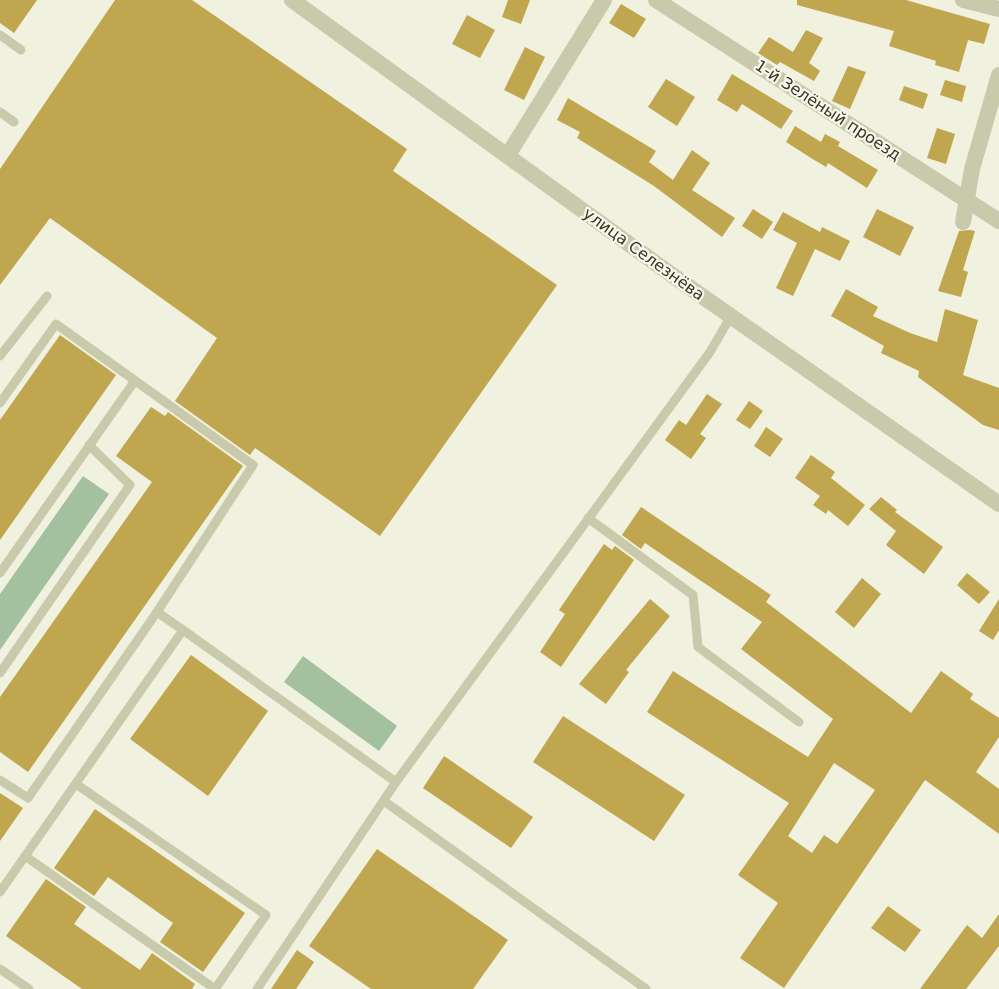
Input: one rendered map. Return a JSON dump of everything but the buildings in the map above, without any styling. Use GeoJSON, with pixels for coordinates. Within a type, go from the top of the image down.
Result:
{"type":"FeatureCollection","features":[{"type":"Feature","properties":{"kind":"street","name":"улица Селезнёва"},"geometry":{"type":"LineString","coordinates":[[292,0],[731,316],[999,504]]}},
{"type":"Feature","properties":{"kind":"street"},"geometry":{"type":"LineString","coordinates":[[508,155],[604,0]]}},
{"type":"Feature","properties":{"kind":"street","name":"1-й Зелёный проезд"},"geometry":{"type":"LineString","coordinates":[[656,0],[999,221]]}},
{"type":"Feature","properties":{"kind":"street"},"geometry":{"type":"LineString","coordinates":[[963,0],[999,9]]}},
{"type":"Feature","properties":{"kind":"street"},"geometry":{"type":"LineString","coordinates":[[963,222],[964,199],[994,116],[999,75]]}},
{"type":"Feature","properties":{"kind":"lane"},"geometry":{"type":"LineString","coordinates":[[0,35],[21,50]]}},
{"type":"Feature","properties":{"kind":"lane"},"geometry":{"type":"LineString","coordinates":[[0,112],[14,122]]}},
{"type":"Feature","properties":{"kind":"lane"},"geometry":{"type":"LineString","coordinates":[[0,356],[47,296]]}},
{"type":"Feature","properties":{"kind":"lane"},"geometry":{"type":"LineString","coordinates":[[257,989],[396,782],[710,352],[731,316]]}},
{"type":"Feature","properties":{"kind":"lane"},"geometry":{"type":"LineString","coordinates":[[0,403],[56,324],[253,465],[157,612],[28,798],[0,780]]}},
{"type":"Feature","properties":{"kind":"lane"},"geometry":{"type":"LineString","coordinates":[[0,573],[134,382]]}},
{"type":"Feature","properties":{"kind":"lane"},"geometry":{"type":"LineString","coordinates":[[0,673],[130,485],[89,445]]}},
{"type":"Feature","properties":{"kind":"lane"},"geometry":{"type":"LineString","coordinates":[[588,518],[693,595],[698,647],[799,722]]}},
{"type":"Feature","properties":{"kind":"lane"},"geometry":{"type":"LineString","coordinates":[[157,612],[396,782]]}},
{"type":"Feature","properties":{"kind":"lane"},"geometry":{"type":"LineString","coordinates":[[0,892],[183,630]]}},
{"type":"Feature","properties":{"kind":"lane"},"geometry":{"type":"LineString","coordinates":[[25,856],[215,989],[266,915],[76,784]]}},
{"type":"Feature","properties":{"kind":"lane"},"geometry":{"type":"LineString","coordinates":[[384,801],[646,989]]}},
{"type":"Feature","properties":{"kind":"lane"},"geometry":{"type":"LineString","coordinates":[[0,969],[29,989]]}},
{"type":"Feature","properties":{"kind":"green space"},"geometry":{"type":"Polygon","coordinates":[[[83,476],[109,494],[0,650],[0,594],[83,476]]]}},
{"type":"Feature","properties":{"kind":"green space"},"geometry":{"type":"Polygon","coordinates":[[[303,656],[397,726],[379,751],[284,682],[303,656]]]}}]}
